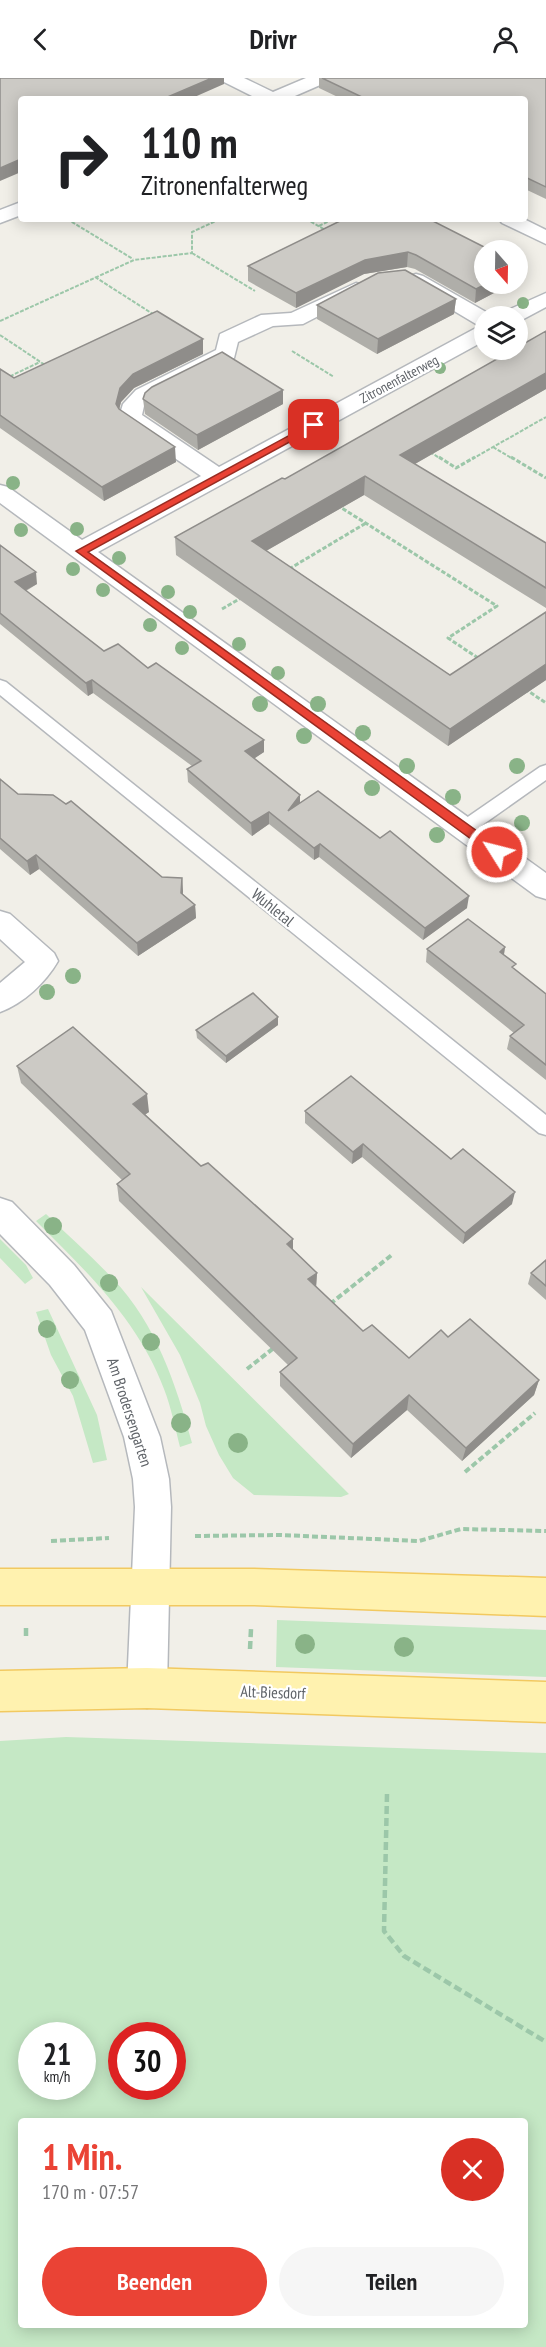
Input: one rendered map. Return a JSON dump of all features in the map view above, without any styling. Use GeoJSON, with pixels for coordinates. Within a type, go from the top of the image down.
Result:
{"type":"FeatureCollection","features":[{"type":"Feature","properties":{"kind":"main road"},"geometry":{"type":"LineString","coordinates":[[0,1587],[295,1588],[546,1597]]}},
{"type":"Feature","properties":{"kind":"main road","name":"Alt-Biesdorf"},"geometry":{"type":"LineString","coordinates":[[0,1691],[147,1688],[546,1702]]}},
{"type":"Feature","properties":{"kind":"street"},"geometry":{"type":"LineString","coordinates":[[230,78],[267,96]]}},
{"type":"Feature","properties":{"kind":"street"},"geometry":{"type":"LineString","coordinates":[[280,96],[321,78]]}},
{"type":"Feature","properties":{"kind":"street"},"geometry":{"type":"LineString","coordinates":[[0,217],[18,209]]}},
{"type":"Feature","properties":{"kind":"street"},"geometry":{"type":"LineString","coordinates":[[515,222],[546,238]]}},
{"type":"Feature","properties":{"kind":"street"},"geometry":{"type":"LineString","coordinates":[[395,277],[407,275],[474,313]]}},
{"type":"Feature","properties":{"kind":"street"},"geometry":{"type":"LineString","coordinates":[[218,477],[130,417],[134,404],[144,395],[226,353],[228,339],[269,320],[299,317],[372,280]]}},
{"type":"Feature","properties":{"kind":"street"},"geometry":{"type":"LineString","coordinates":[[528,309],[546,299]]}},
{"type":"Feature","properties":{"kind":"street","name":"Zitronenfalterweg"},"geometry":{"type":"LineString","coordinates":[[81,551],[474,338]]}},
{"type":"Feature","properties":{"kind":"street"},"geometry":{"type":"LineString","coordinates":[[0,492],[546,888]]}},
{"type":"Feature","properties":{"kind":"street"},"geometry":{"type":"LineString","coordinates":[[0,922],[43,961],[23,983],[0,1000]]}},
{"type":"Feature","properties":{"kind":"street","name":"Am Brodersengarten"},"geometry":{"type":"LineString","coordinates":[[0,1212],[62,1275],[99,1322],[142,1437],[152,1479],[152,1586],[147,1688]]}},
{"type":"Feature","properties":{"kind":"lane","name":"Wuhletal"},"geometry":{"type":"LineString","coordinates":[[0,686],[546,1127]]}},
{"type":"Feature","properties":{"kind":"lane"},"geometry":{"type":"LineString","coordinates":[[465,828],[546,771]]}},
{"type":"Feature","properties":{"kind":"path"},"geometry":{"type":"LineString","coordinates":[[72,222],[134,260]]}},
{"type":"Feature","properties":{"kind":"path"},"geometry":{"type":"LineString","coordinates":[[192,253],[192,232],[214,222]]}},
{"type":"Feature","properties":{"kind":"path"},"geometry":{"type":"LineString","coordinates":[[311,222],[328,231]]}},
{"type":"Feature","properties":{"kind":"path"},"geometry":{"type":"LineString","coordinates":[[318,226],[327,222]]}},
{"type":"Feature","properties":{"kind":"path"},"geometry":{"type":"LineString","coordinates":[[0,321],[134,260],[192,253],[299,317]]}},
{"type":"Feature","properties":{"kind":"path"},"geometry":{"type":"LineString","coordinates":[[95,277],[162,320]]}},
{"type":"Feature","properties":{"kind":"path"},"geometry":{"type":"LineString","coordinates":[[252,328],[367,396]]}},
{"type":"Feature","properties":{"kind":"path"},"geometry":{"type":"LineString","coordinates":[[0,334],[50,368]]}},
{"type":"Feature","properties":{"kind":"path"},"geometry":{"type":"LineString","coordinates":[[0,381],[41,362]]}},
{"type":"Feature","properties":{"kind":"path"},"geometry":{"type":"LineString","coordinates":[[427,451],[456,468],[546,417]]}},
{"type":"Feature","properties":{"kind":"path"},"geometry":{"type":"LineString","coordinates":[[493,447],[546,478]]}},
{"type":"Feature","properties":{"kind":"path"},"geometry":{"type":"LineString","coordinates":[[336,505],[497,606],[448,638],[487,664]]}},
{"type":"Feature","properties":{"kind":"path"},"geometry":{"type":"LineString","coordinates":[[285,572],[366,524]]}},
{"type":"Feature","properties":{"kind":"path"},"geometry":{"type":"LineString","coordinates":[[214,614],[244,596]]}},
{"type":"Feature","properties":{"kind":"path"},"geometry":{"type":"LineString","coordinates":[[517,683],[546,703]]}},
{"type":"Feature","properties":{"kind":"path"},"geometry":{"type":"LineString","coordinates":[[329,1304],[393,1254]]}},
{"type":"Feature","properties":{"kind":"path"},"geometry":{"type":"LineString","coordinates":[[247,1369],[284,1340]]}},
{"type":"Feature","properties":{"kind":"path"},"geometry":{"type":"LineString","coordinates":[[465,1472],[535,1413]]}},
{"type":"Feature","properties":{"kind":"path"},"geometry":{"type":"LineString","coordinates":[[280,1535],[419,1541],[461,1529],[546,1532]]}},
{"type":"Feature","properties":{"kind":"path"},"geometry":{"type":"LineString","coordinates":[[250,1653],[251,1620]]}},
{"type":"Feature","properties":{"kind":"path"},"geometry":{"type":"LineString","coordinates":[[387,1794],[384,1931],[404,1956],[546,2042]]}},
{"type":"Feature","properties":{"kind":"green space"},"geometry":{"type":"Polygon","coordinates":[[[46,1214],[113,1279],[141,1315],[163,1356],[192,1443],[180,1447],[164,1389],[140,1341],[126,1319],[92,1278],[36,1221],[46,1214]]]}},
{"type":"Feature","properties":{"kind":"green space"},"geometry":{"type":"Polygon","coordinates":[[[0,1239],[26,1265],[33,1278],[25,1284],[0,1258],[0,1239]]]}},
{"type":"Feature","properties":{"kind":"green space"},"geometry":{"type":"Polygon","coordinates":[[[141,1287],[349,1494],[341,1497],[254,1495],[233,1478],[219,1455],[206,1426],[200,1403],[180,1355],[141,1287]]]}},
{"type":"Feature","properties":{"kind":"green space"},"geometry":{"type":"Polygon","coordinates":[[[48,1309],[97,1415],[107,1460],[93,1463],[73,1396],[51,1355],[36,1312],[48,1309]]]}},
{"type":"Feature","properties":{"kind":"green space"},"geometry":{"type":"Polygon","coordinates":[[[277,1620],[546,1630],[546,1677],[276,1667],[277,1620]]]}},
{"type":"Feature","properties":{"kind":"green space"},"geometry":{"type":"Polygon","coordinates":[[[66,1737],[546,1753],[546,2347],[0,2347],[0,1741],[66,1737]]]}},
{"type":"Feature","properties":{"kind":"building"},"geometry":{"type":"Polygon","coordinates":[[[0,78],[212,78],[170,96],[18,96],[18,160],[0,168],[0,78]]]}},
{"type":"Feature","properties":{"kind":"building"},"geometry":{"type":"Polygon","coordinates":[[[322,78],[546,78],[546,187],[528,178],[528,96],[360,96],[322,78]]]}},
{"type":"Feature","properties":{"kind":"building"},"geometry":{"type":"Polygon","coordinates":[[[338,222],[435,222],[474,242],[474,288],[408,252],[365,260],[296,293],[248,266],[338,222]]]}},
{"type":"Feature","properties":{"kind":"building"},"geometry":{"type":"Polygon","coordinates":[[[405,270],[456,299],[378,339],[317,305],[378,273],[405,270]]]}},
{"type":"Feature","properties":{"kind":"building"},"geometry":{"type":"Polygon","coordinates":[[[157,311],[203,339],[133,374],[120,388],[116,404],[119,409],[175,447],[102,487],[0,415],[0,369],[14,378],[157,311]]]}},
{"type":"Feature","properties":{"kind":"building"},"geometry":{"type":"Polygon","coordinates":[[[546,331],[546,373],[400,455],[546,543],[546,588],[365,476],[252,541],[450,675],[546,612],[546,664],[450,729],[175,537],[282,478],[285,479],[495,360],[528,360],[528,341],[546,331]]]}},
{"type":"Feature","properties":{"kind":"building"},"geometry":{"type":"Polygon","coordinates":[[[222,352],[283,390],[197,435],[143,399],[145,393],[152,387],[222,352]]]}},
{"type":"Feature","properties":{"kind":"building"},"geometry":{"type":"Polygon","coordinates":[[[0,545],[36,572],[15,582],[104,651],[118,644],[148,668],[156,663],[264,740],[245,751],[300,795],[288,811],[318,791],[380,838],[390,831],[469,896],[425,928],[320,844],[314,848],[269,812],[251,823],[187,769],[201,761],[92,680],[86,683],[0,613],[0,545]]]}},
{"type":"Feature","properties":{"kind":"building"},"geometry":{"type":"Polygon","coordinates":[[[0,779],[18,794],[53,795],[66,804],[71,801],[162,877],[182,878],[181,893],[195,905],[137,943],[36,855],[27,861],[0,838],[0,779]]]}},
{"type":"Feature","properties":{"kind":"building"},"geometry":{"type":"Polygon","coordinates":[[[468,919],[505,947],[500,952],[516,964],[512,967],[546,994],[546,1065],[510,1036],[524,1025],[427,949],[468,919]]]}},
{"type":"Feature","properties":{"kind":"building"},"geometry":{"type":"Polygon","coordinates":[[[253,993],[278,1017],[226,1056],[196,1030],[253,993]]]}},
{"type":"Feature","properties":{"kind":"building"},"geometry":{"type":"Polygon","coordinates":[[[73,1027],[147,1094],[133,1104],[201,1166],[208,1163],[293,1239],[287,1244],[317,1273],[308,1279],[363,1331],[372,1325],[409,1358],[441,1330],[448,1337],[470,1319],[539,1380],[466,1448],[409,1395],[353,1444],[280,1372],[297,1358],[117,1184],[130,1174],[17,1066],[73,1027]]]}},
{"type":"Feature","properties":{"kind":"building"},"geometry":{"type":"Polygon","coordinates":[[[351,1076],[451,1159],[463,1149],[515,1192],[465,1233],[363,1144],[353,1152],[305,1111],[351,1076]]]}},
{"type":"Feature","properties":{"kind":"building"},"geometry":{"type":"Polygon","coordinates":[[[546,1260],[546,1286],[531,1273],[546,1260]]]}},
{"type":"Feature","properties":{"kind":"route"},"geometry":{"type":"LineString","coordinates":[[314,425],[81,551],[497,852]]}}]}
